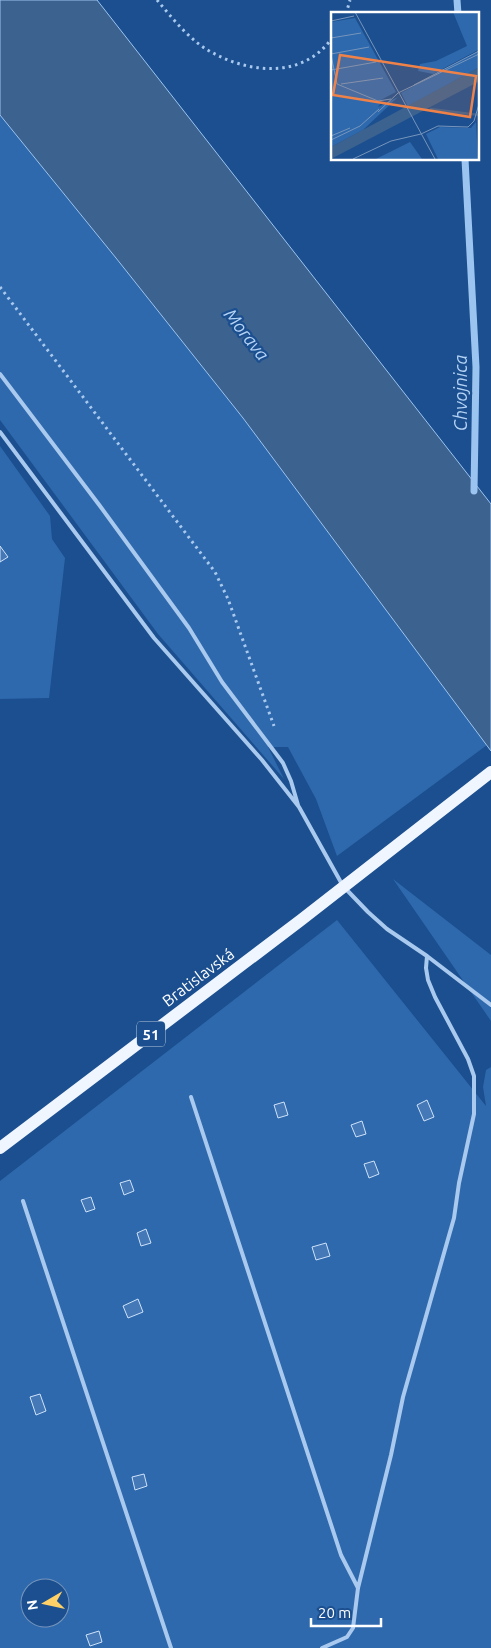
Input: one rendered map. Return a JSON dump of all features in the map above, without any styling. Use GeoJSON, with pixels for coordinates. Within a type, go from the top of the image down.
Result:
{"type":"FeatureCollection","features":[{"type":"Feature","properties":{"kind":"main road","name":"51"},"geometry":{"type":"LineString","coordinates":[[343,886],[491,772]]}},
{"type":"Feature","properties":{"kind":"main road","name":"Bratislavská"},"geometry":{"type":"LineString","coordinates":[[0,1148],[343,886]]}},
{"type":"Feature","properties":{"kind":"lane"},"geometry":{"type":"LineString","coordinates":[[0,374],[190,628],[222,682],[283,763],[299,807]]}},
{"type":"Feature","properties":{"kind":"lane"},"geometry":{"type":"LineString","coordinates":[[0,432],[154,638],[262,760],[299,807],[343,886],[387,929],[427,956],[491,1005]]}},
{"type":"Feature","properties":{"kind":"lane"},"geometry":{"type":"LineString","coordinates":[[322,1648],[331,1647],[347,1637],[353,1628],[358,1588],[403,1398],[454,1218],[459,1183],[474,1114],[474,1076],[468,1058],[435,998],[428,980],[427,956]]}},
{"type":"Feature","properties":{"kind":"lane"},"geometry":{"type":"LineString","coordinates":[[191,1097],[341,1556],[358,1588]]}},
{"type":"Feature","properties":{"kind":"lane"},"geometry":{"type":"LineString","coordinates":[[23,1201],[171,1648]]}},
{"type":"Feature","properties":{"kind":"path"},"geometry":{"type":"LineString","coordinates":[[157,0],[193,39],[212,53],[238,64],[263,70],[283,68],[306,61],[325,49],[331,40]]}},
{"type":"Feature","properties":{"kind":"path"},"geometry":{"type":"LineString","coordinates":[[0,287],[215,572],[231,608],[276,732]]}},
{"type":"Feature","properties":{"kind":"shaded area"},"geometry":{"type":"Polygon","coordinates":[[[0,115],[243,418],[487,745],[337,856],[316,799],[288,747],[268,747],[284,779],[158,634],[0,420],[0,115]]]}},
{"type":"Feature","properties":{"kind":"shaded area"},"geometry":{"type":"Polygon","coordinates":[[[0,446],[50,516],[52,539],[65,558],[49,698],[0,699],[0,446]]]}},
{"type":"Feature","properties":{"kind":"shaded area"},"geometry":{"type":"Polygon","coordinates":[[[393,879],[491,955],[491,1021],[393,879]]]}},
{"type":"Feature","properties":{"kind":"shaded area"},"geometry":{"type":"Polygon","coordinates":[[[337,920],[486,1106],[483,1087],[486,1070],[491,1067],[491,1648],[0,1648],[0,1181],[337,920]]]}},
{"type":"Feature","properties":{"kind":"water","name":"Morava"},"geometry":{"type":"Polygon","coordinates":[[[0,0],[97,0],[491,504],[491,751],[243,418],[0,115],[0,0]]]}},
{"type":"Feature","properties":{"kind":"building"},"geometry":{"type":"Polygon","coordinates":[[[0,546],[8,557],[0,562],[0,546]]]}},
{"type":"Feature","properties":{"kind":"building"},"geometry":{"type":"Polygon","coordinates":[[[427,1100],[434,1117],[424,1121],[417,1105],[427,1100]]]}},
{"type":"Feature","properties":{"kind":"building"},"geometry":{"type":"Polygon","coordinates":[[[284,1102],[288,1115],[278,1118],[274,1105],[284,1102]]]}},
{"type":"Feature","properties":{"kind":"building"},"geometry":{"type":"Polygon","coordinates":[[[362,1121],[366,1134],[356,1137],[351,1125],[362,1121]]]}},
{"type":"Feature","properties":{"kind":"building"},"geometry":{"type":"Polygon","coordinates":[[[374,1161],[379,1174],[369,1178],[364,1164],[374,1161]]]}},
{"type":"Feature","properties":{"kind":"building"},"geometry":{"type":"Polygon","coordinates":[[[130,1180],[134,1191],[124,1195],[120,1183],[130,1180]]]}},
{"type":"Feature","properties":{"kind":"building"},"geometry":{"type":"Polygon","coordinates":[[[91,1197],[95,1209],[86,1212],[81,1200],[91,1197]]]}},
{"type":"Feature","properties":{"kind":"building"},"geometry":{"type":"Polygon","coordinates":[[[146,1229],[151,1243],[141,1246],[137,1233],[146,1229]]]}},
{"type":"Feature","properties":{"kind":"building"},"geometry":{"type":"Polygon","coordinates":[[[326,1243],[330,1256],[316,1260],[312,1247],[326,1243]]]}},
{"type":"Feature","properties":{"kind":"building"},"geometry":{"type":"Polygon","coordinates":[[[138,1299],[143,1312],[128,1318],[123,1306],[138,1299]]]}},
{"type":"Feature","properties":{"kind":"building"},"geometry":{"type":"Polygon","coordinates":[[[40,1394],[46,1411],[36,1415],[30,1397],[40,1394]]]}},
{"type":"Feature","properties":{"kind":"building"},"geometry":{"type":"Polygon","coordinates":[[[144,1474],[147,1486],[135,1490],[132,1477],[144,1474]]]}},
{"type":"Feature","properties":{"kind":"building"},"geometry":{"type":"Polygon","coordinates":[[[99,1631],[102,1642],[90,1646],[86,1635],[99,1631]]]}},
{"type":"Feature","properties":{"kind":"waterway","name":"Chvojnica"},"geometry":{"type":"LineString","coordinates":[[457,0],[458,12]]}},
{"type":"Feature","properties":{"kind":"waterway","name":"Chvojnica"},"geometry":{"type":"LineString","coordinates":[[465,160],[476,367],[474,491]]}}]}
